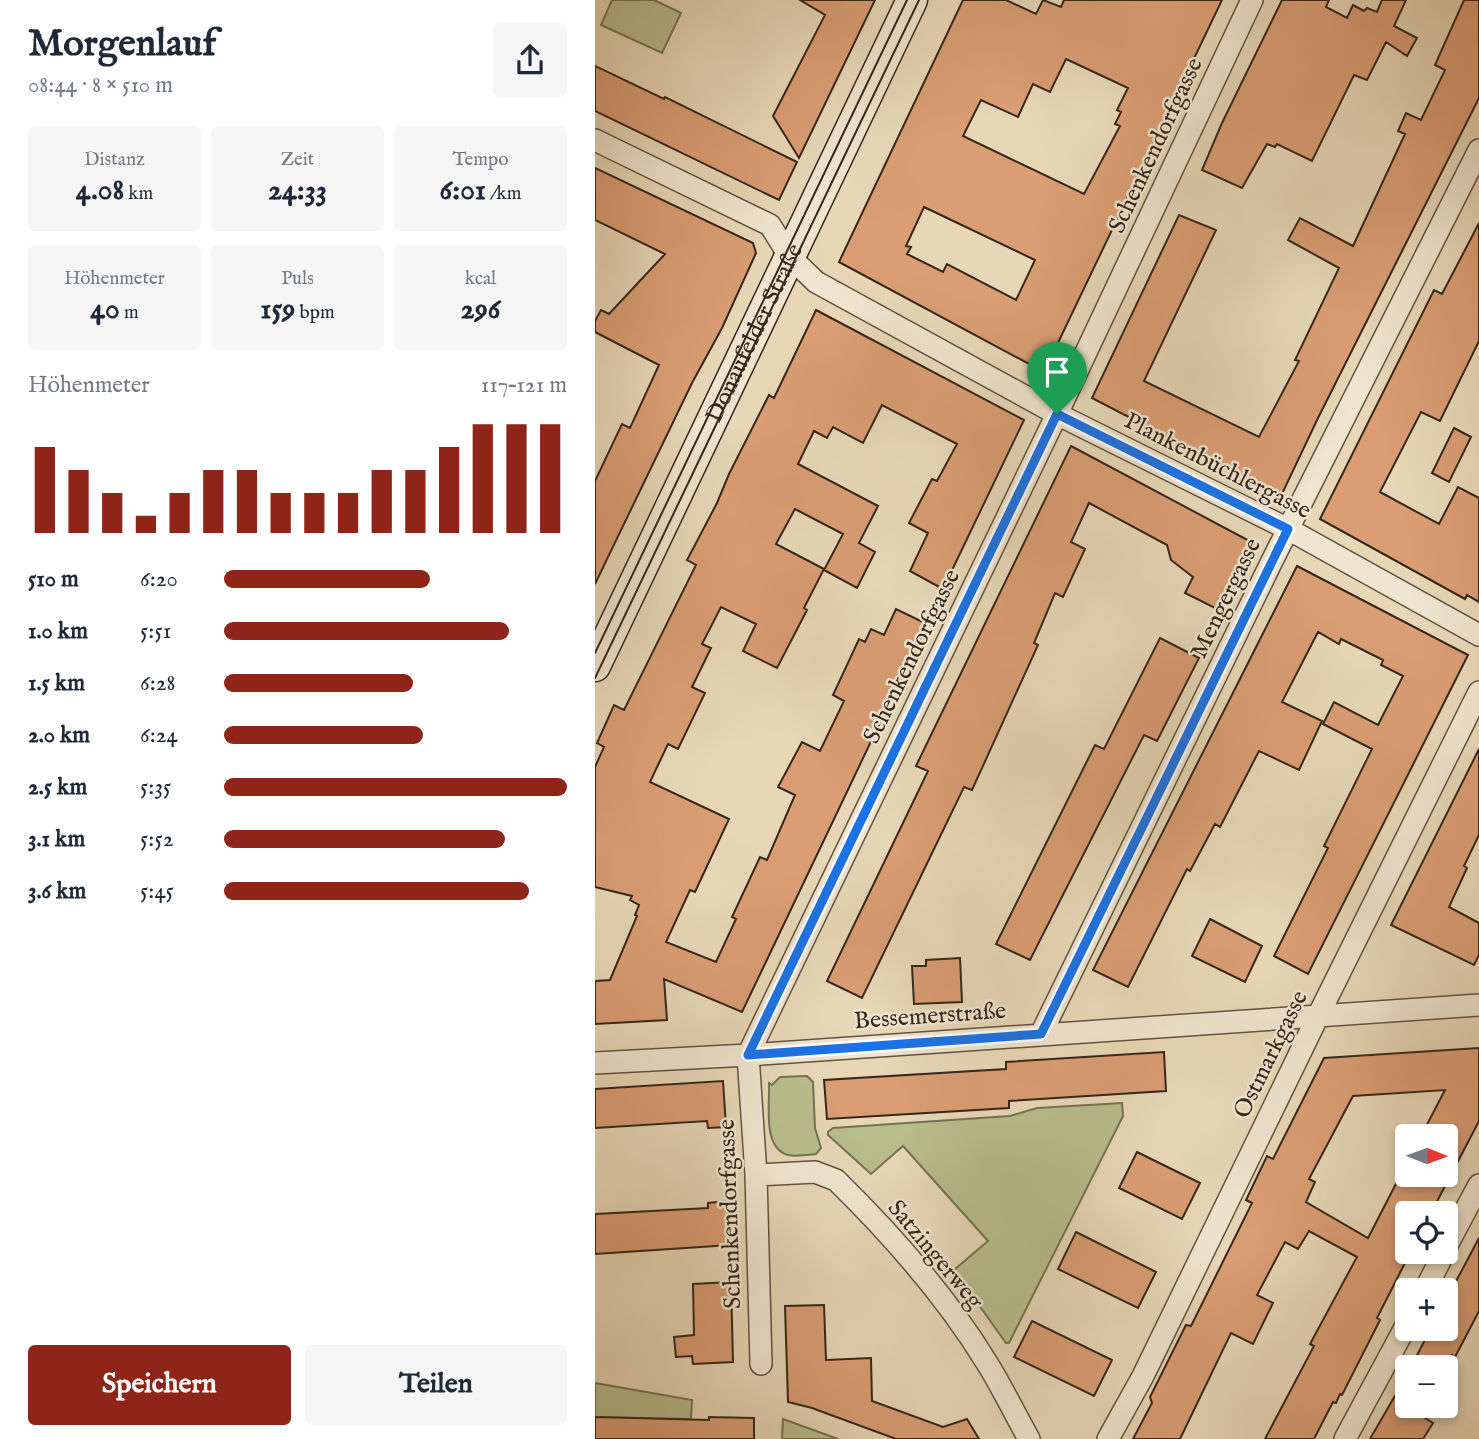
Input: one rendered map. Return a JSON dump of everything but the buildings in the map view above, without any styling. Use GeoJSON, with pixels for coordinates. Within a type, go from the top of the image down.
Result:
{"type":"FeatureCollection","features":[{"type":"Feature","properties":{"kind":"main road","name":"Donaufelder Straße"},"geometry":{"type":"LineString","coordinates":[[595,666],[912,0]]}},
{"type":"Feature","properties":{"kind":"street","name":"Schenkendorfgasse"},"geometry":{"type":"LineString","coordinates":[[761,1364],[756,1175],[748,1055],[1057,414],[1252,0]]}},
{"type":"Feature","properties":{"kind":"street","name":"Plankenbüchlergasse"},"geometry":{"type":"LineString","coordinates":[[595,141],[770,225],[790,257],[815,282],[1057,414],[1288,529],[1479,635]]}},
{"type":"Feature","properties":{"kind":"street","name":"Mengergasse"},"geometry":{"type":"LineString","coordinates":[[1041,1034],[1288,529],[1479,150]]}},
{"type":"Feature","properties":{"kind":"street","name":"Ostmarkgasse"},"geometry":{"type":"LineString","coordinates":[[1108,1439],[1143,1376],[1479,692]]}},
{"type":"Feature","properties":{"kind":"street","name":"Bessemerstraße"},"geometry":{"type":"LineString","coordinates":[[595,1063],[1479,1005]]}},
{"type":"Feature","properties":{"kind":"street","name":"Satzingerweg"},"geometry":{"type":"LineString","coordinates":[[756,1175],[815,1172],[836,1180],[927,1280],[960,1322],[988,1364],[1029,1439]]}},
{"type":"Feature","properties":{"kind":"street"},"geometry":{"type":"LineString","coordinates":[[1458,1225],[1479,1185]]}},
{"type":"Feature","properties":{"kind":"street"},"geometry":{"type":"LineString","coordinates":[[1345,1439],[1398,1341]]}},
{"type":"Feature","properties":{"kind":"green space"},"geometry":{"type":"Polygon","coordinates":[[[612,0],[654,0],[681,13],[662,53],[601,25],[612,0]]]}},
{"type":"Feature","properties":{"kind":"green space"},"geometry":{"type":"Polygon","coordinates":[[[807,1076],[813,1082],[815,1128],[821,1148],[816,1154],[788,1155],[774,1144],[771,1135],[769,1083],[772,1085],[780,1077],[807,1076]]]}},
{"type":"Feature","properties":{"kind":"green space"},"geometry":{"type":"Polygon","coordinates":[[[1122,1103],[1123,1116],[1009,1343],[1006,1343],[954,1270],[988,1241],[903,1146],[871,1174],[828,1135],[833,1128],[1010,1116],[1037,1108],[1122,1103]]]}},
{"type":"Feature","properties":{"kind":"green space"},"geometry":{"type":"Polygon","coordinates":[[[595,1383],[692,1400],[691,1419],[595,1417],[595,1383]]]}},
{"type":"Feature","properties":{"kind":"green space"},"geometry":{"type":"Polygon","coordinates":[[[783,1419],[838,1439],[782,1439],[783,1419]]]}},
{"type":"Feature","properties":{"kind":"tram line"},"geometry":{"type":"LineString","coordinates":[[595,653],[907,0]]}},
{"type":"Feature","properties":{"kind":"tram line"},"geometry":{"type":"LineString","coordinates":[[595,678],[919,0]]}},
{"type":"Feature","properties":{"kind":"route"},"geometry":{"type":"LineString","coordinates":[[1057,414],[1288,529],[1041,1034],[748,1055],[1007,516],[1057,414]]}}]}
